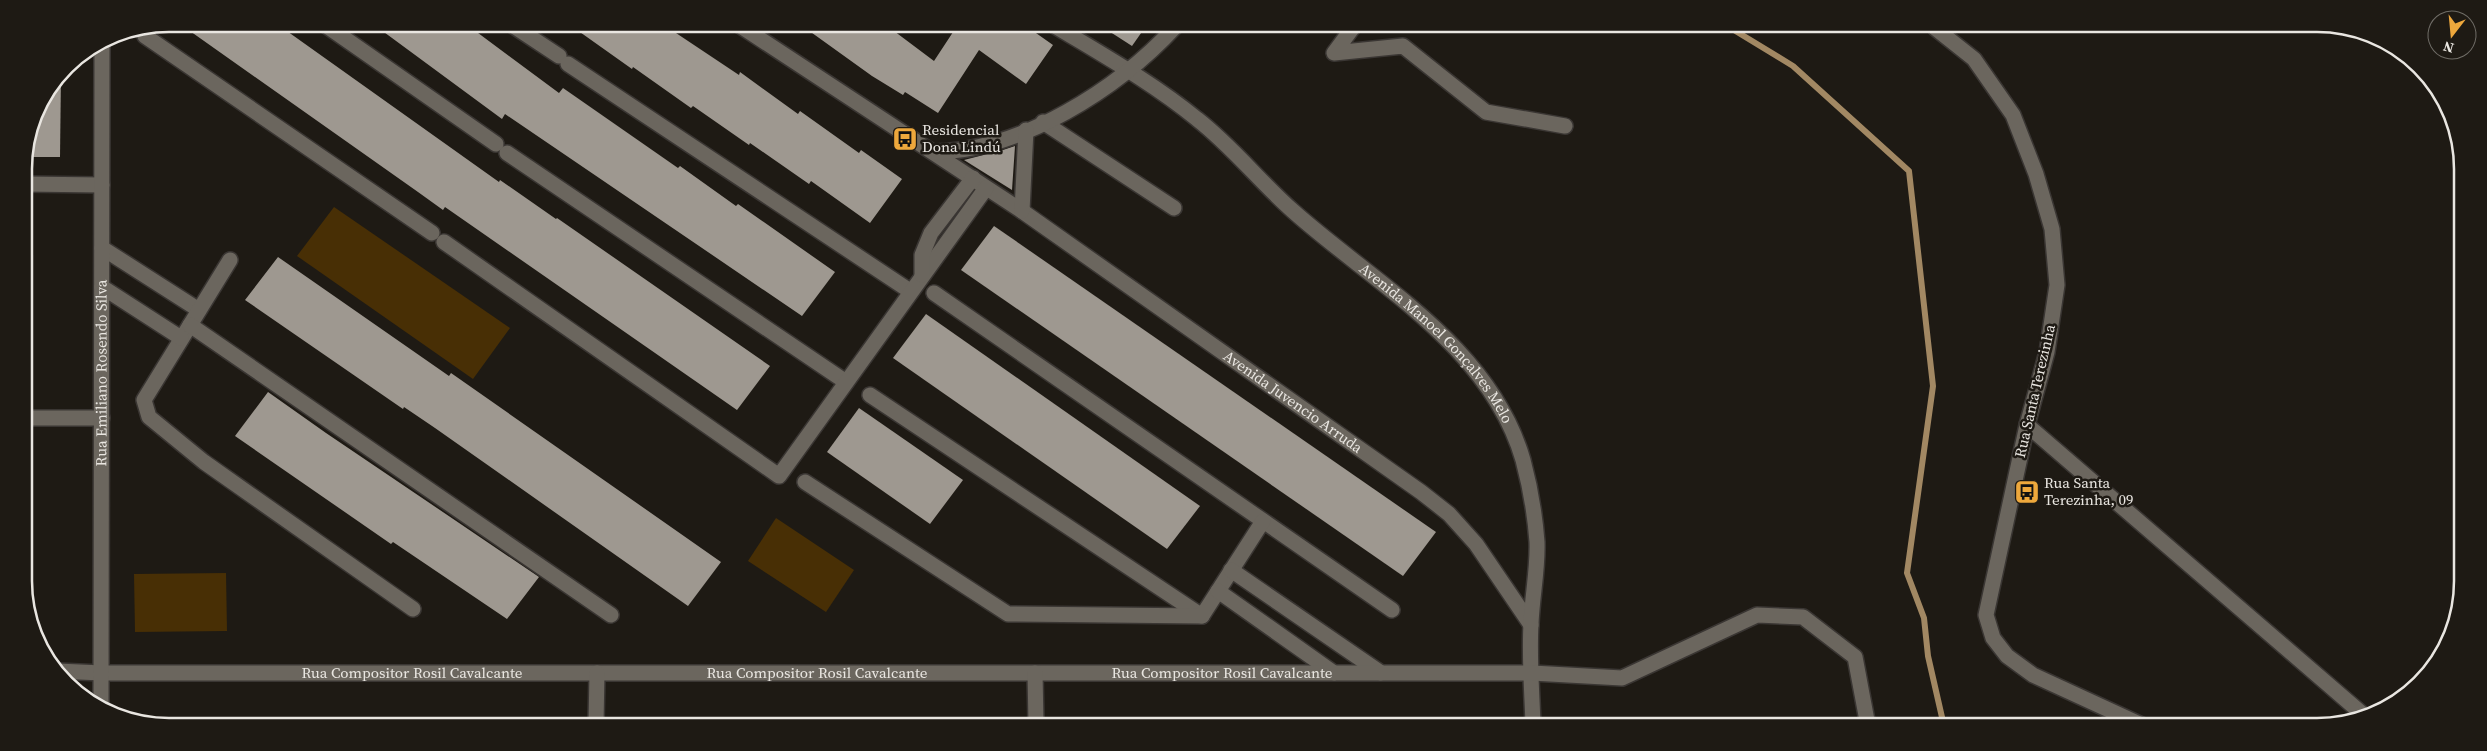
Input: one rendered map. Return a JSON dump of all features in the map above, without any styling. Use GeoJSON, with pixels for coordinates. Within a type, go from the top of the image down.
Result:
{"type":"FeatureCollection","features":[{"type":"Feature","properties":{"kind":"street"},"geometry":{"type":"LineString","coordinates":[[1349,32],[1334,53],[1403,46],[1486,112],[1565,126]]}},
{"type":"Feature","properties":{"kind":"street","name":"Rua Santa Terezinha"},"geometry":{"type":"LineString","coordinates":[[1940,32],[1974,59],[2014,115],[2036,174],[2052,229],[2057,285],[2047,352],[2027,424],[1986,615],[1993,638],[2008,656],[2033,675],[2126,718]]}},
{"type":"Feature","properties":{"kind":"street"},"geometry":{"type":"LineString","coordinates":[[337,33],[501,149],[846,382]]}},
{"type":"Feature","properties":{"kind":"street"},"geometry":{"type":"LineString","coordinates":[[525,33],[910,291]]}},
{"type":"Feature","properties":{"kind":"street"},"geometry":{"type":"LineString","coordinates":[[751,33],[934,152],[974,149],[1043,122],[1088,99],[1127,69],[1169,33]]}},
{"type":"Feature","properties":{"kind":"street","name":"Avenida Manoel Gonçalves Melo"},"geometry":{"type":"LineString","coordinates":[[1066,33],[1127,69],[1198,119],[1292,210],[1441,333],[1468,361],[1493,395],[1510,428],[1522,459],[1530,490],[1537,543],[1531,625],[1533,718]]}},
{"type":"Feature","properties":{"kind":"street"},"geometry":{"type":"LineString","coordinates":[[145,35],[779,476],[922,274],[986,188]]}},
{"type":"Feature","properties":{"kind":"street","name":"Rua Emiliano Rosendo Silva"},"geometry":{"type":"LineString","coordinates":[[101,700],[102,50]]}},
{"type":"Feature","properties":{"kind":"street"},"geometry":{"type":"LineString","coordinates":[[1043,122],[1174,208]]}},
{"type":"Feature","properties":{"kind":"street"},"geometry":{"type":"LineString","coordinates":[[1022,211],[1026,130]]}},
{"type":"Feature","properties":{"kind":"street","name":"Avenida Juvencio Arruda"},"geometry":{"type":"LineString","coordinates":[[934,152],[1022,211],[1421,492],[1449,514],[1476,544],[1531,625]]}},
{"type":"Feature","properties":{"kind":"street"},"geometry":{"type":"LineString","coordinates":[[922,274],[922,255],[931,233],[973,178]]}},
{"type":"Feature","properties":{"kind":"street"},"geometry":{"type":"LineString","coordinates":[[33,184],[102,185]]}},
{"type":"Feature","properties":{"kind":"street"},"geometry":{"type":"LineString","coordinates":[[102,248],[199,310]]}},
{"type":"Feature","properties":{"kind":"street"},"geometry":{"type":"LineString","coordinates":[[230,260],[144,400],[149,417],[204,462],[413,609]]}},
{"type":"Feature","properties":{"kind":"street"},"geometry":{"type":"LineString","coordinates":[[102,287],[181,338]]}},
{"type":"Feature","properties":{"kind":"street"},"geometry":{"type":"LineString","coordinates":[[934,293],[1392,610]]}},
{"type":"Feature","properties":{"kind":"street"},"geometry":{"type":"LineString","coordinates":[[190,324],[611,615]]}},
{"type":"Feature","properties":{"kind":"street"},"geometry":{"type":"LineString","coordinates":[[870,395],[1202,616]]}},
{"type":"Feature","properties":{"kind":"street"},"geometry":{"type":"LineString","coordinates":[[33,418],[102,418]]}},
{"type":"Feature","properties":{"kind":"street"},"geometry":{"type":"LineString","coordinates":[[2027,424],[2360,711]]}},
{"type":"Feature","properties":{"kind":"street"},"geometry":{"type":"LineString","coordinates":[[805,482],[1008,614],[1202,616]]}},
{"type":"Feature","properties":{"kind":"street"},"geometry":{"type":"LineString","coordinates":[[1202,616],[1263,521]]}},
{"type":"Feature","properties":{"kind":"street"},"geometry":{"type":"LineString","coordinates":[[1231,570],[1381,673]]}},
{"type":"Feature","properties":{"kind":"street"},"geometry":{"type":"LineString","coordinates":[[1218,591],[1334,673]]}},
{"type":"Feature","properties":{"kind":"street","name":"Rua Compositor Rosil Cavalcante"},"geometry":{"type":"LineString","coordinates":[[67,671],[102,673],[1532,673],[1622,678],[1758,614],[1803,617],[1855,657],[1866,718]]}},
{"type":"Feature","properties":{"kind":"street"},"geometry":{"type":"LineString","coordinates":[[596,718],[597,673]]}},
{"type":"Feature","properties":{"kind":"street"},"geometry":{"type":"LineString","coordinates":[[1035,673],[1036,718]]}},
{"type":"Feature","properties":{"kind":"shaded area"},"geometry":{"type":"Polygon","coordinates":[[[334,207],[510,328],[473,379],[297,256],[334,207]]]}},
{"type":"Feature","properties":{"kind":"shaded area"},"geometry":{"type":"Polygon","coordinates":[[[776,518],[854,570],[826,612],[748,561],[776,518]]]}},
{"type":"Feature","properties":{"kind":"shaded area"},"geometry":{"type":"Polygon","coordinates":[[[226,573],[227,631],[135,632],[134,574],[226,573]]]}},
{"type":"Feature","properties":{"kind":"building"},"geometry":{"type":"Polygon","coordinates":[[[193,33],[290,33],[499,182],[500,180],[557,218],[770,366],[737,410],[445,207],[443,210],[193,33]]]}},
{"type":"Feature","properties":{"kind":"building"},"geometry":{"type":"Polygon","coordinates":[[[385,33],[478,33],[559,93],[563,88],[678,168],[680,166],[736,206],[738,204],[835,272],[802,316],[505,114],[502,119],[385,33]]]}},
{"type":"Feature","properties":{"kind":"building"},"geometry":{"type":"Polygon","coordinates":[[[581,33],[676,33],[739,75],[740,72],[798,114],[800,111],[859,153],[861,150],[902,179],[870,223],[811,181],[809,184],[750,143],[749,145],[693,106],[691,108],[633,67],[632,69],[581,33]]]}},
{"type":"Feature","properties":{"kind":"building"},"geometry":{"type":"Polygon","coordinates":[[[812,33],[896,33],[934,61],[953,33],[1035,33],[1053,45],[1026,84],[979,50],[938,113],[905,92],[903,95],[872,76],[812,33]]]}},
{"type":"Feature","properties":{"kind":"building"},"geometry":{"type":"Polygon","coordinates":[[[1111,33],[1141,33],[1132,46],[1111,33]]]}},
{"type":"Feature","properties":{"kind":"building"},"geometry":{"type":"Polygon","coordinates":[[[61,86],[60,157],[33,157],[37,134],[43,117],[61,86]]]}},
{"type":"Feature","properties":{"kind":"building"},"geometry":{"type":"Polygon","coordinates":[[[1015,146],[1012,190],[964,160],[1003,150],[1015,146]]]}},
{"type":"Feature","properties":{"kind":"building"},"geometry":{"type":"Polygon","coordinates":[[[994,226],[1436,532],[1403,576],[961,270],[994,226]]]}},
{"type":"Feature","properties":{"kind":"building"},"geometry":{"type":"Polygon","coordinates":[[[278,257],[449,376],[451,373],[721,562],[688,606],[435,428],[404,407],[403,409],[245,300],[278,257]]]}},
{"type":"Feature","properties":{"kind":"building"},"geometry":{"type":"Polygon","coordinates":[[[926,314],[1200,506],[1167,549],[893,358],[926,314]]]}},
{"type":"Feature","properties":{"kind":"building"},"geometry":{"type":"Polygon","coordinates":[[[268,392],[539,577],[507,619],[393,542],[391,544],[235,436],[268,392]]]}},
{"type":"Feature","properties":{"kind":"building"},"geometry":{"type":"Polygon","coordinates":[[[859,408],[963,480],[930,524],[827,452],[859,408]]]}},
{"type":"Feature","properties":{"kind":"waterway"},"geometry":{"type":"LineString","coordinates":[[1738,32],[1793,66],[1909,171],[1933,386],[1907,573],[1924,618],[1928,656],[1942,718]]}},
{"type":"Feature","properties":{"kind":"place","name":"Residencial Dona Lindú"},"geometry":{"type":"Point","coordinates":[905,139]}},
{"type":"Feature","properties":{"kind":"place","name":"Rua Santa Terezinha, 09"},"geometry":{"type":"Point","coordinates":[2027,492]}}]}
